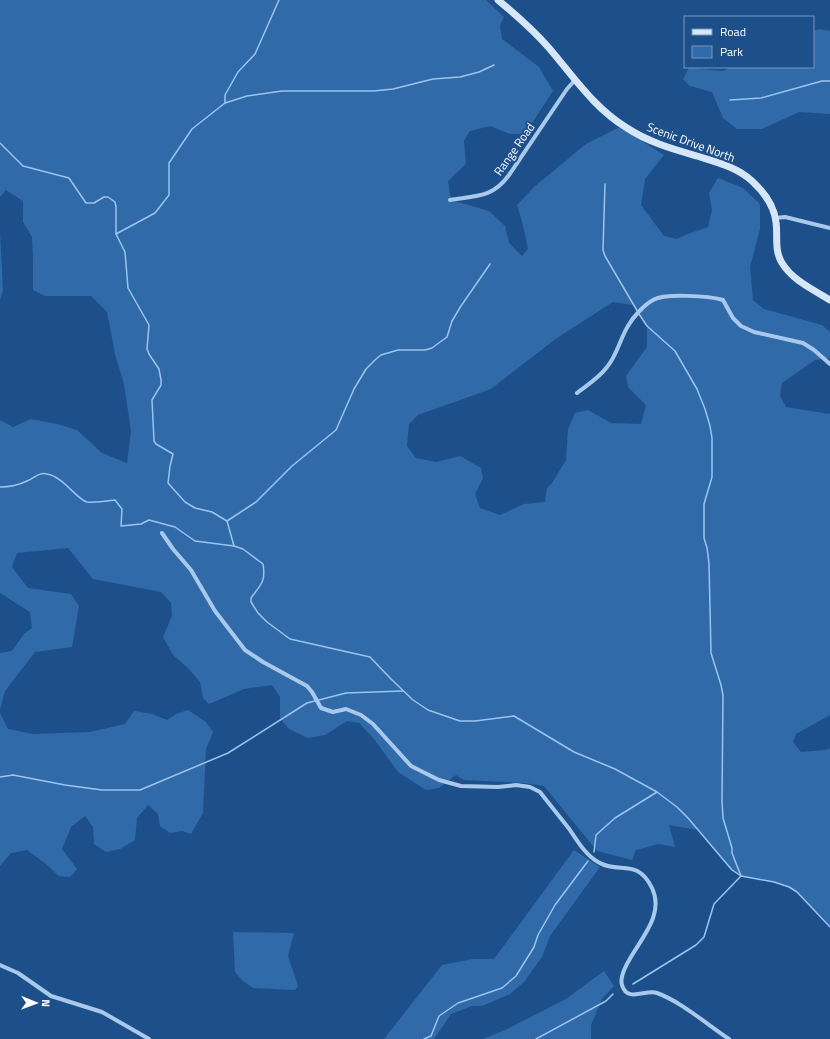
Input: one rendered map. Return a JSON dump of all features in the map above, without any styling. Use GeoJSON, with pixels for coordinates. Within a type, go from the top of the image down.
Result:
{"type":"FeatureCollection","features":[{"type":"Feature","properties":{"kind":"main road","name":"Scenic Drive North"},"geometry":{"type":"LineString","coordinates":[[498,0],[543,42],[600,108],[627,129],[662,145],[724,165],[743,174],[757,185],[772,206],[775,218],[777,250],[782,262],[788,271],[794,276],[830,300]]}},
{"type":"Feature","properties":{"kind":"street","name":"Range Road"},"geometry":{"type":"LineString","coordinates":[[450,200],[488,193],[499,187],[509,176],[567,89],[575,80]]}},
{"type":"Feature","properties":{"kind":"street"},"geometry":{"type":"LineString","coordinates":[[775,218],[785,218],[830,228]]}},
{"type":"Feature","properties":{"kind":"street"},"geometry":{"type":"LineString","coordinates":[[577,393],[607,368],[615,356],[628,326],[643,308],[654,299],[669,297],[712,297],[723,300],[733,318],[741,326],[754,332],[803,343],[814,350],[830,364]]}},
{"type":"Feature","properties":{"kind":"street"},"geometry":{"type":"LineString","coordinates":[[162,533],[173,549],[191,570],[215,611],[245,650],[263,662],[307,686],[321,708],[333,712],[346,709],[360,715],[373,724],[411,766],[439,780],[461,786],[498,787],[516,785],[530,787],[540,792],[592,858],[604,865],[631,868],[639,872],[652,887],[656,899],[656,906],[650,925],[629,960],[624,972],[622,982],[625,991],[631,995],[653,992],[669,998],[728,1039]]}},
{"type":"Feature","properties":{"kind":"street"},"geometry":{"type":"LineString","coordinates":[[0,965],[18,973],[51,996],[102,1012],[149,1039]]}},
{"type":"Feature","properties":{"kind":"green space"},"geometry":{"type":"Polygon","coordinates":[[[0,0],[486,0],[504,17],[500,26],[502,39],[539,67],[553,91],[525,134],[510,134],[490,126],[470,131],[464,141],[466,164],[448,181],[451,200],[489,211],[505,226],[509,243],[522,256],[528,249],[517,205],[534,187],[586,144],[620,127],[664,155],[645,179],[641,205],[664,236],[677,239],[708,227],[712,210],[709,193],[718,178],[743,188],[760,205],[760,229],[750,267],[753,300],[764,309],[822,325],[830,332],[830,358],[815,360],[782,383],[780,396],[786,407],[830,414],[830,715],[796,734],[793,742],[801,752],[826,750],[830,748],[830,927],[797,892],[789,887],[773,882],[741,876],[732,870],[698,830],[669,825],[675,847],[659,844],[636,850],[632,860],[597,851],[544,786],[524,783],[464,780],[456,775],[439,788],[426,790],[398,772],[374,739],[359,723],[347,721],[325,735],[308,738],[289,729],[280,718],[280,697],[272,685],[244,689],[209,704],[203,698],[200,682],[188,668],[173,655],[163,637],[172,616],[171,603],[161,592],[93,579],[68,548],[17,553],[12,567],[28,588],[71,594],[79,606],[72,647],[35,652],[5,691],[0,710],[0,653],[12,651],[24,634],[32,628],[30,612],[0,593],[0,420],[13,427],[31,419],[77,430],[102,453],[127,463],[131,431],[124,384],[115,354],[107,312],[91,296],[45,296],[33,290],[32,237],[23,222],[23,201],[6,190],[0,197],[0,0]],[[613,302],[557,338],[491,389],[418,415],[409,424],[407,446],[416,458],[436,462],[460,456],[481,468],[483,478],[475,494],[480,508],[500,515],[524,504],[545,502],[547,488],[552,483],[566,460],[568,429],[575,413],[588,410],[611,423],[641,424],[646,405],[628,387],[626,376],[647,347],[647,326],[633,305],[613,302]]]}},
{"type":"Feature","properties":{"kind":"green space"},"geometry":{"type":"Polygon","coordinates":[[[820,29],[830,31],[830,114],[799,112],[762,129],[737,129],[723,118],[712,92],[690,86],[683,79],[689,68],[723,71],[728,68],[814,68],[814,31],[820,29]]]}},
{"type":"Feature","properties":{"kind":"green space"},"geometry":{"type":"Polygon","coordinates":[[[0,232],[3,290],[0,300],[0,232]]]}},
{"type":"Feature","properties":{"kind":"green space"},"geometry":{"type":"Polygon","coordinates":[[[188,710],[206,722],[213,732],[206,749],[203,813],[191,834],[182,831],[170,833],[160,826],[158,814],[148,805],[137,818],[135,840],[120,849],[106,852],[94,844],[93,827],[85,816],[71,827],[62,849],[77,869],[70,877],[59,876],[27,850],[11,853],[0,866],[0,713],[8,729],[33,734],[90,732],[125,724],[134,711],[152,714],[167,720],[176,714],[188,710]]]}},
{"type":"Feature","properties":{"kind":"green space"},"geometry":{"type":"Polygon","coordinates":[[[574,850],[600,867],[550,936],[542,957],[524,982],[510,994],[482,1006],[472,1006],[451,1014],[434,1039],[384,1039],[442,965],[473,959],[494,959],[574,850]]]}},
{"type":"Feature","properties":{"kind":"green space"},"geometry":{"type":"Polygon","coordinates":[[[233,932],[294,933],[288,956],[298,986],[295,990],[253,988],[242,980],[235,972],[233,932]]]}},
{"type":"Feature","properties":{"kind":"green space"},"geometry":{"type":"Polygon","coordinates":[[[604,971],[614,986],[602,999],[591,1025],[591,1039],[483,1039],[505,1030],[566,999],[604,971]]]}},
{"type":"Feature","properties":{"kind":"waterway"},"geometry":{"type":"LineString","coordinates":[[225,103],[225,95],[238,72],[255,54],[279,0]]}},
{"type":"Feature","properties":{"kind":"waterway"},"geometry":{"type":"LineString","coordinates":[[116,234],[155,213],[169,195],[169,163],[192,129],[225,103],[247,96],[282,91],[374,91],[393,89],[433,79],[460,77],[479,72],[494,65]]}},
{"type":"Feature","properties":{"kind":"waterway"},"geometry":{"type":"LineString","coordinates":[[730,100],[761,98],[822,81],[830,81]]}},
{"type":"Feature","properties":{"kind":"waterway"},"geometry":{"type":"LineString","coordinates":[[0,143],[23,166],[69,178],[86,203],[94,203],[104,197],[108,197],[115,202],[116,234],[125,252],[128,288],[149,325],[147,349],[159,369],[161,385],[152,400],[154,441],[156,444],[173,454],[168,483],[185,502],[195,508],[212,512],[227,521],[234,546]]}},
{"type":"Feature","properties":{"kind":"waterway"},"geometry":{"type":"LineString","coordinates":[[605,184],[603,250],[605,256],[647,326],[675,351],[697,389],[710,426],[712,438],[712,477],[704,504],[704,538],[709,563],[711,653],[723,695],[723,818],[732,848],[732,853],[741,876]]}},
{"type":"Feature","properties":{"kind":"waterway"},"geometry":{"type":"LineString","coordinates":[[227,521],[256,502],[292,466],[336,430],[354,389],[366,369],[376,359],[381,355],[398,350],[425,350],[432,348],[447,337],[452,321],[490,264]]}},
{"type":"Feature","properties":{"kind":"waterway"},"geometry":{"type":"LineString","coordinates":[[0,487],[17,485],[39,475],[47,474],[59,479],[78,497],[87,502],[115,500],[122,509],[121,526],[141,524],[149,520],[175,527],[195,541],[234,546],[243,549],[263,564],[264,570],[262,582],[251,598],[251,602],[258,613],[267,622],[290,639],[370,657],[413,700],[428,710],[460,721],[475,721],[514,716],[574,752],[615,769],[657,792],[677,807],[732,870],[741,876],[774,882],[789,887],[797,892],[830,927]]}},
{"type":"Feature","properties":{"kind":"waterway"},"geometry":{"type":"LineString","coordinates":[[0,777],[13,775],[65,785],[102,790],[140,790],[228,753],[307,703],[346,693],[403,691]]}},
{"type":"Feature","properties":{"kind":"waterway"},"geometry":{"type":"LineString","coordinates":[[594,852],[596,835],[615,818],[657,792]]}},
{"type":"Feature","properties":{"kind":"waterway"},"geometry":{"type":"LineString","coordinates":[[424,1039],[431,1036],[439,1016],[458,1003],[502,988],[516,976],[534,947],[538,935],[555,905],[588,861]]}},
{"type":"Feature","properties":{"kind":"waterway"},"geometry":{"type":"LineString","coordinates":[[633,984],[696,945],[704,937],[714,904],[741,876]]}},
{"type":"Feature","properties":{"kind":"waterway"},"geometry":{"type":"LineString","coordinates":[[536,1039],[606,1001],[613,994]]}}]}
